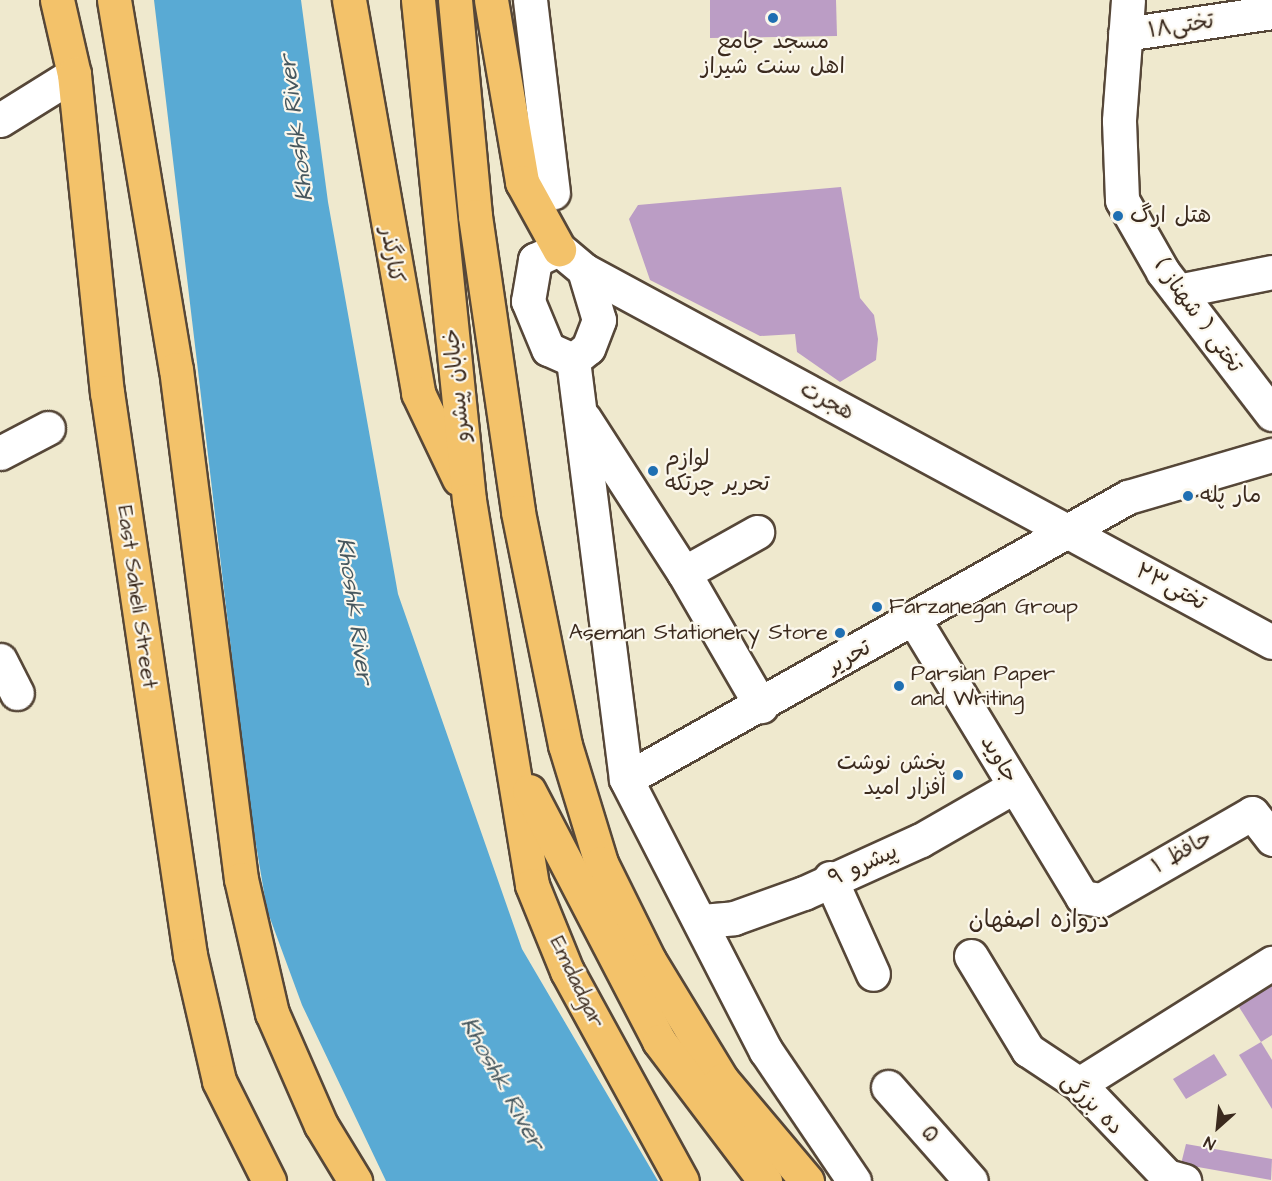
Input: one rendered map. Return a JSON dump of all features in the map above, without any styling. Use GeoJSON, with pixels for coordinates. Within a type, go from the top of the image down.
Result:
{"type":"FeatureCollection","features":[{"type":"Feature","properties":{"kind":"main road","name":"East Saheli Street"},"geometry":{"type":"LineString","coordinates":[[57,0],[74,74],[107,392],[190,955],[219,1081],[269,1181]]}},
{"type":"Feature","properties":{"kind":"main road"},"geometry":{"type":"LineString","coordinates":[[114,0],[176,369],[241,879],[272,1013],[321,1125],[355,1181]]}},
{"type":"Feature","properties":{"kind":"main road","name":"کنارگذر"},"geometry":{"type":"LineString","coordinates":[[349,0],[418,393],[468,500]]}},
{"type":"Feature","properties":{"kind":"main road","name":"خیابان پیشرو"},"geometry":{"type":"LineString","coordinates":[[418,0],[468,500],[504,719],[517,768]]}},
{"type":"Feature","properties":{"kind":"main road"},"geometry":{"type":"LineString","coordinates":[[455,0],[475,216],[520,524],[565,745],[601,863],[687,1028],[722,1080],[807,1181]]}},
{"type":"Feature","properties":{"kind":"main road"},"geometry":{"type":"LineString","coordinates":[[491,0],[522,182],[559,249]]}},
{"type":"Feature","properties":{"kind":"main road"},"geometry":{"type":"LineString","coordinates":[[517,768],[659,1041],[765,1181]]}},
{"type":"Feature","properties":{"kind":"main road","name":"Emdadgar"},"geometry":{"type":"LineString","coordinates":[[517,768],[532,885],[567,971],[682,1181]]}},
{"type":"Feature","properties":{"kind":"street"},"geometry":{"type":"LineString","coordinates":[[530,0],[553,193]]}},
{"type":"Feature","properties":{"kind":"street","name":"تختی ( شهناز )"},"geometry":{"type":"LineString","coordinates":[[1128,0],[1119,121],[1122,200],[1178,291],[1272,414]]}},
{"type":"Feature","properties":{"kind":"street","name":"تختی۱۸"},"geometry":{"type":"LineString","coordinates":[[1125,34],[1272,12]]}},
{"type":"Feature","properties":{"kind":"street"},"geometry":{"type":"LineString","coordinates":[[0,120],[74,74]]}},
{"type":"Feature","properties":{"kind":"street"},"geometry":{"type":"LineString","coordinates":[[559,249],[535,260],[528,302],[548,349],[573,360]]}},
{"type":"Feature","properties":{"kind":"street","name":"هجرت"},"geometry":{"type":"LineString","coordinates":[[559,249],[584,270],[1069,532]]}},
{"type":"Feature","properties":{"kind":"street"},"geometry":{"type":"LineString","coordinates":[[573,360],[588,348],[598,320],[584,270]]}},
{"type":"Feature","properties":{"kind":"street"},"geometry":{"type":"LineString","coordinates":[[1178,291],[1272,272]]}},
{"type":"Feature","properties":{"kind":"street"},"geometry":{"type":"LineString","coordinates":[[573,360],[626,779],[702,921],[766,1052],[854,1181]]}},
{"type":"Feature","properties":{"kind":"street"},"geometry":{"type":"LineString","coordinates":[[580,412],[684,573],[761,706]]}},
{"type":"Feature","properties":{"kind":"street"},"geometry":{"type":"LineString","coordinates":[[0,453],[48,428]]}},
{"type":"Feature","properties":{"kind":"street","name":"تحریر"},"geometry":{"type":"LineString","coordinates":[[626,779],[915,621],[1128,497],[1272,455]]}},
{"type":"Feature","properties":{"kind":"street"},"geometry":{"type":"LineString","coordinates":[[684,573],[757,532]]}},
{"type":"Feature","properties":{"kind":"street","name":"تختی۲۳"},"geometry":{"type":"LineString","coordinates":[[1069,532],[1272,642]]}},
{"type":"Feature","properties":{"kind":"street","name":"جاوید"},"geometry":{"type":"LineString","coordinates":[[915,621],[1082,897]]}},
{"type":"Feature","properties":{"kind":"street"},"geometry":{"type":"LineString","coordinates":[[0,660],[16,693]]}},
{"type":"Feature","properties":{"kind":"street","name":"پیشرو ۹"},"geometry":{"type":"LineString","coordinates":[[702,921],[734,918],[921,840],[1015,786]]}},
{"type":"Feature","properties":{"kind":"street","name":"حافظ ۱"},"geometry":{"type":"LineString","coordinates":[[1082,897],[1101,900],[1252,813],[1272,839]]}},
{"type":"Feature","properties":{"kind":"street"},"geometry":{"type":"LineString","coordinates":[[830,878],[873,974]]}},
{"type":"Feature","properties":{"kind":"street","name":"ده بزرگی"},"geometry":{"type":"LineString","coordinates":[[971,956],[1028,1050],[1079,1084],[1139,1152],[1167,1176],[1184,1181]]}},
{"type":"Feature","properties":{"kind":"street"},"geometry":{"type":"LineString","coordinates":[[1079,1084],[1272,963]]}},
{"type":"Feature","properties":{"kind":"street","name":"۵"},"geometry":{"type":"LineString","coordinates":[[888,1087],[972,1181]]}},
{"type":"Feature","properties":{"kind":"water","name":"Khoshk River"},"geometry":{"type":"Polygon","coordinates":[[[154,0],[301,0],[328,202],[398,594],[522,949],[658,1181],[386,1181],[302,1005],[267,910],[250,809],[154,0]]]}},
{"type":"Feature","properties":{"kind":"building","name":"مسجد جامع اهل سنت شیراز"},"geometry":{"type":"Polygon","coordinates":[[[710,0],[836,0],[837,36],[710,38],[710,0]]]}},
{"type":"Feature","properties":{"kind":"building"},"geometry":{"type":"Polygon","coordinates":[[[841,187],[860,298],[874,315],[878,339],[876,360],[840,382],[797,352],[795,334],[760,336],[650,280],[629,219],[638,205],[841,187]]]}},
{"type":"Feature","properties":{"kind":"building"},"geometry":{"type":"Polygon","coordinates":[[[1272,976],[1272,1035],[1261,1042],[1234,999],[1272,976]]]}},
{"type":"Feature","properties":{"kind":"building"},"geometry":{"type":"Polygon","coordinates":[[[1261,1042],[1272,1060],[1272,1109],[1239,1055],[1261,1042]]]}},
{"type":"Feature","properties":{"kind":"building"},"geometry":{"type":"Polygon","coordinates":[[[1214,1054],[1227,1075],[1186,1099],[1173,1079],[1214,1054]]]}},
{"type":"Feature","properties":{"kind":"building"},"geometry":{"type":"Polygon","coordinates":[[[1186,1144],[1272,1159],[1271,1180],[1181,1164],[1186,1144]]]}},
{"type":"Feature","properties":{"kind":"place","name":"مسجد جامع اهل سنت شیراز"},"geometry":{"type":"Point","coordinates":[773,18]}},
{"type":"Feature","properties":{"kind":"place","name":"هتل ارگ"},"geometry":{"type":"Point","coordinates":[1118,216]}},
{"type":"Feature","properties":{"kind":"place","name":"لوازم تحریر چرتکه"},"geometry":{"type":"Point","coordinates":[653,471]}},
{"type":"Feature","properties":{"kind":"place","name":"مار پله"},"geometry":{"type":"Point","coordinates":[1188,496]}},
{"type":"Feature","properties":{"kind":"place","name":"Farzanegan Group"},"geometry":{"type":"Point","coordinates":[877,607]}},
{"type":"Feature","properties":{"kind":"place","name":"Aseman Stationery Store"},"geometry":{"type":"Point","coordinates":[840,633]}},
{"type":"Feature","properties":{"kind":"place","name":"Parsian Paper and Writing"},"geometry":{"type":"Point","coordinates":[899,686]}},
{"type":"Feature","properties":{"kind":"place","name":"پخش نوشت افزار امید"},"geometry":{"type":"Point","coordinates":[958,775]}},
{"type":"Feature","properties":{"kind":"district","name":"دروازه اصفهان"},"geometry":{"type":"Point","coordinates":[1039,921]}}]}
